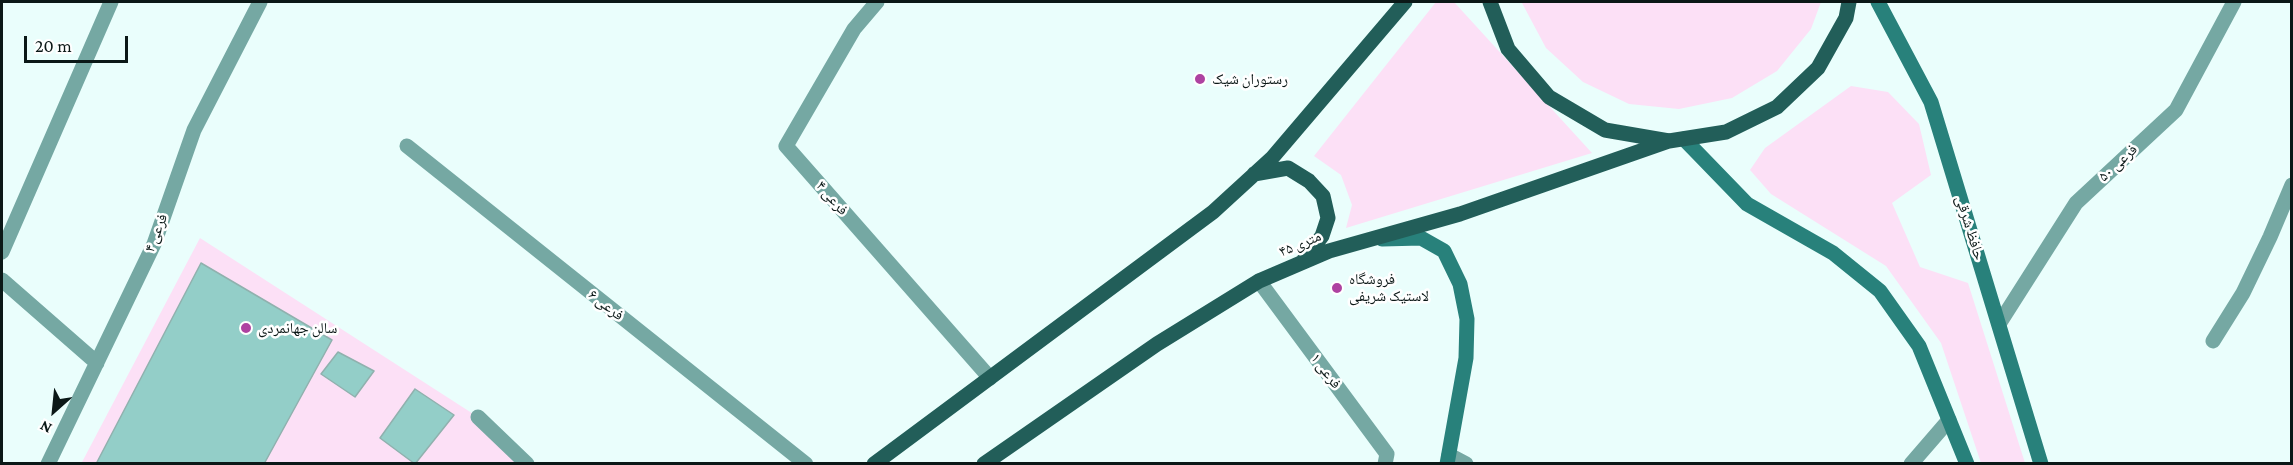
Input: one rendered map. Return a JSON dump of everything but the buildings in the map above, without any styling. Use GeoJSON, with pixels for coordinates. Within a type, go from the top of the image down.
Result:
{"type":"FeatureCollection","features":[{"type":"Feature","properties":{"kind":"main road"},"geometry":{"type":"LineString","coordinates":[[874,464],[1213,212],[1272,158],[1405,2]]}},
{"type":"Feature","properties":{"kind":"main road"},"geometry":{"type":"LineString","coordinates":[[1490,2],[1508,49],[1549,98],[1605,130],[1677,140],[1726,132],[1777,107],[1818,68],[1846,18],[1849,2]]}},
{"type":"Feature","properties":{"kind":"main road","name":"حافظ شرقی"},"geometry":{"type":"LineString","coordinates":[[1878,2],[1931,102],[2041,464]]}},
{"type":"Feature","properties":{"kind":"main road"},"geometry":{"type":"LineString","coordinates":[[1677,140],[1747,204],[1833,253],[1880,291],[1919,346],[1967,464]]}},
{"type":"Feature","properties":{"kind":"main road","name":"۴۵ متری"},"geometry":{"type":"LineString","coordinates":[[984,464],[1157,344],[1258,281],[1329,251],[1460,214],[1677,140]]}},
{"type":"Feature","properties":{"kind":"main road"},"geometry":{"type":"LineString","coordinates":[[1254,174],[1288,168],[1309,181],[1323,196],[1328,218],[1322,236],[1301,263]]}},
{"type":"Feature","properties":{"kind":"main road"},"geometry":{"type":"LineString","coordinates":[[1372,239],[1421,238],[1444,251],[1460,284],[1467,319],[1466,358],[1448,459]]}},
{"type":"Feature","properties":{"kind":"street"},"geometry":{"type":"LineString","coordinates":[[2,252],[111,2]]}},
{"type":"Feature","properties":{"kind":"street","name":"فرعی ۴"},"geometry":{"type":"LineString","coordinates":[[48,464],[154,244],[194,130],[260,2]]}},
{"type":"Feature","properties":{"kind":"street","name":"فرعی ۴"},"geometry":{"type":"LineString","coordinates":[[877,2],[855,29],[786,146],[990,378]]}},
{"type":"Feature","properties":{"kind":"street","name":"فرعی ۵۰"},"geometry":{"type":"LineString","coordinates":[[1999,324],[2076,203],[2176,110],[2234,2]]}},
{"type":"Feature","properties":{"kind":"street","name":"فرعی ۶"},"geometry":{"type":"LineString","coordinates":[[406,146],[806,464]]}},
{"type":"Feature","properties":{"kind":"street"},"geometry":{"type":"LineString","coordinates":[[2213,341],[2243,293],[2292,185]]}},
{"type":"Feature","properties":{"kind":"street"},"geometry":{"type":"LineString","coordinates":[[2,280],[97,363]]}},
{"type":"Feature","properties":{"kind":"street","name":"فرعی ۱"},"geometry":{"type":"LineString","coordinates":[[1258,281],[1387,454],[1385,464]]}},
{"type":"Feature","properties":{"kind":"street"},"geometry":{"type":"LineString","coordinates":[[478,417],[526,464]]}},
{"type":"Feature","properties":{"kind":"street"},"geometry":{"type":"LineString","coordinates":[[1911,464],[1949,420]]}},
{"type":"Feature","properties":{"kind":"street"},"geometry":{"type":"LineString","coordinates":[[1448,459],[1466,464]]}},
{"type":"Feature","properties":{"kind":"shaded area"},"geometry":{"type":"Polygon","coordinates":[[[1436,2],[1454,2],[1592,153],[1346,228],[1352,205],[1341,175],[1314,156],[1436,2]]]}},
{"type":"Feature","properties":{"kind":"shaded area"},"geometry":{"type":"Polygon","coordinates":[[[1821,2],[1811,29],[1777,71],[1732,98],[1679,109],[1629,104],[1583,82],[1546,48],[1522,3],[1821,2]]]}},
{"type":"Feature","properties":{"kind":"shaded area"},"geometry":{"type":"Polygon","coordinates":[[[1851,86],[1888,92],[1919,124],[1931,175],[1892,203],[1920,267],[1968,283],[2025,463],[1981,463],[1941,343],[1886,266],[1771,194],[1750,170],[1765,148],[1851,86]]]}},
{"type":"Feature","properties":{"kind":"shaded area","name":"سالن جهانمردی"},"geometry":{"type":"Polygon","coordinates":[[[200,238],[478,417],[526,464],[81,464],[200,238]]]}},
{"type":"Feature","properties":{"kind":"place","name":"رستوران شیک"},"geometry":{"type":"Point","coordinates":[1200,79]}},
{"type":"Feature","properties":{"kind":"place","name":"فروشگاه لاستیک شریفی"},"geometry":{"type":"Point","coordinates":[1337,288]}},
{"type":"Feature","properties":{"kind":"place","name":"سالن جهانمردی"},"geometry":{"type":"Point","coordinates":[246,328]}}]}
